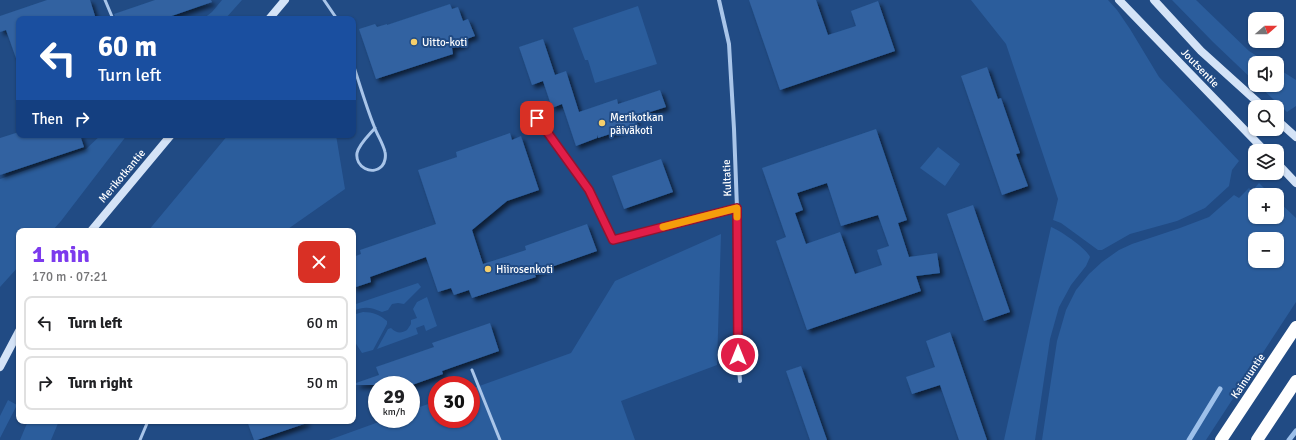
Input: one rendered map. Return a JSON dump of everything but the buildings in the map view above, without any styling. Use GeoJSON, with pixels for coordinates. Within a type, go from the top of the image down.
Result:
{"type":"FeatureCollection","features":[{"type":"Feature","properties":{"kind":"highway","name":"Kainuuntie"},"geometry":{"type":"LineString","coordinates":[[1221,440],[1296,327]]}},
{"type":"Feature","properties":{"kind":"highway"},"geometry":{"type":"LineString","coordinates":[[1257,440],[1296,382]]}},
{"type":"Feature","properties":{"kind":"main road"},"geometry":{"type":"LineString","coordinates":[[271,16],[285,0]]}},
{"type":"Feature","properties":{"kind":"main road","name":"Joutsentie"},"geometry":{"type":"LineString","coordinates":[[1119,0],[1258,144]]}},
{"type":"Feature","properties":{"kind":"main road","name":"Joutsentie"},"geometry":{"type":"LineString","coordinates":[[1154,0],[1201,51],[1255,100]]}},
{"type":"Feature","properties":{"kind":"main road"},"geometry":{"type":"LineString","coordinates":[[1284,126],[1296,137]]}},
{"type":"Feature","properties":{"kind":"main road","name":"Merikotkantie"},"geometry":{"type":"LineString","coordinates":[[94,228],[168,138]]}},
{"type":"Feature","properties":{"kind":"main road"},"geometry":{"type":"LineString","coordinates":[[1284,170],[1296,183]]}},
{"type":"Feature","properties":{"kind":"main road"},"geometry":{"type":"LineString","coordinates":[[0,367],[16,338]]}},
{"type":"Feature","properties":{"kind":"street","name":"Kultatie"},"geometry":{"type":"LineString","coordinates":[[719,0],[729,44],[737,208],[738,350],[740,381]]}},
{"type":"Feature","properties":{"kind":"lane"},"geometry":{"type":"LineString","coordinates":[[105,0],[111,16]]}},
{"type":"Feature","properties":{"kind":"lane"},"geometry":{"type":"LineString","coordinates":[[324,0],[335,16]]}},
{"type":"Feature","properties":{"kind":"lane"},"geometry":{"type":"LineString","coordinates":[[356,73],[375,128],[386,153],[385,161],[382,166],[372,171],[365,170],[360,165],[357,156],[359,148],[375,128]]}},
{"type":"Feature","properties":{"kind":"lane"},"geometry":{"type":"LineString","coordinates":[[537,118],[589,190],[613,240],[737,208]]}},
{"type":"Feature","properties":{"kind":"lane"},"geometry":{"type":"LineString","coordinates":[[472,370],[500,440]]}},
{"type":"Feature","properties":{"kind":"lane"},"geometry":{"type":"LineString","coordinates":[[140,440],[147,424]]}},
{"type":"Feature","properties":{"kind":"shaded area"},"geometry":{"type":"Polygon","coordinates":[[[222,0],[242,0],[228,16],[207,16],[222,0]]]}},
{"type":"Feature","properties":{"kind":"shaded area"},"geometry":{"type":"Polygon","coordinates":[[[971,0],[1108,0],[1130,29],[1159,77],[1239,161],[1232,170],[1229,186],[1205,208],[1177,221],[1130,234],[1102,250],[1098,250],[1061,223],[1053,220],[1058,199],[1006,44],[971,0]]]}},
{"type":"Feature","properties":{"kind":"shaded area"},"geometry":{"type":"Polygon","coordinates":[[[1172,0],[1196,0],[1249,51],[1257,56],[1248,56],[1248,75],[1172,0]]]}},
{"type":"Feature","properties":{"kind":"shaded area"},"geometry":{"type":"Polygon","coordinates":[[[638,6],[657,64],[595,83],[588,60],[585,60],[573,28],[638,6]]]}},
{"type":"Feature","properties":{"kind":"shaded area"},"geometry":{"type":"Polygon","coordinates":[[[1284,72],[1296,80],[1296,106],[1287,112],[1284,109],[1284,100],[1274,100],[1266,92],[1284,92],[1284,72]]]}},
{"type":"Feature","properties":{"kind":"shaded area"},"geometry":{"type":"Polygon","coordinates":[[[98,138],[125,138],[55,228],[16,228],[16,269],[0,287],[0,179],[86,149],[98,138]]]}},
{"type":"Feature","properties":{"kind":"shaded area"},"geometry":{"type":"Polygon","coordinates":[[[226,138],[336,138],[345,189],[289,228],[150,228],[226,138]]]}},
{"type":"Feature","properties":{"kind":"shaded area"},"geometry":{"type":"Polygon","coordinates":[[[938,147],[960,164],[945,186],[920,168],[938,147]]]}},
{"type":"Feature","properties":{"kind":"shaded area"},"geometry":{"type":"Polygon","coordinates":[[[1259,183],[1264,188],[1255,188],[1259,183]]]}},
{"type":"Feature","properties":{"kind":"shaded area"},"geometry":{"type":"Polygon","coordinates":[[[1248,189],[1248,224],[1284,224],[1284,207],[1296,218],[1296,302],[1206,440],[1042,440],[1057,341],[1066,310],[1076,290],[1089,274],[1102,262],[1119,250],[1209,217],[1234,195],[1239,198],[1248,189]]]}},
{"type":"Feature","properties":{"kind":"shaded area"},"geometry":{"type":"Polygon","coordinates":[[[1051,227],[1073,240],[1088,253],[1090,257],[1086,266],[1071,285],[1059,307],[1050,339],[1035,440],[1004,440],[1051,227]]]}},
{"type":"Feature","properties":{"kind":"shaded area"},"geometry":{"type":"Polygon","coordinates":[[[721,234],[717,365],[621,401],[635,440],[329,440],[368,426],[368,428],[420,428],[420,407],[428,404],[428,428],[480,428],[480,386],[571,353],[615,281],[721,234]]]}},
{"type":"Feature","properties":{"kind":"shaded area"},"geometry":{"type":"Polygon","coordinates":[[[418,283],[421,287],[404,304],[392,304],[388,310],[382,312],[368,308],[356,310],[356,304],[418,283]]]}},
{"type":"Feature","properties":{"kind":"shaded area"},"geometry":{"type":"Polygon","coordinates":[[[427,297],[437,326],[426,331],[424,325],[416,328],[418,334],[377,349],[388,329],[391,328],[399,332],[407,330],[411,324],[411,320],[417,318],[413,309],[417,302],[427,297]]]}},
{"type":"Feature","properties":{"kind":"shaded area"},"geometry":{"type":"Polygon","coordinates":[[[363,312],[373,313],[387,321],[387,324],[373,350],[362,353],[356,344],[356,314],[363,312]]]}},
{"type":"Feature","properties":{"kind":"shaded area"},"geometry":{"type":"Polygon","coordinates":[[[8,400],[16,404],[0,438],[0,416],[8,400]]]}},
{"type":"Feature","properties":{"kind":"shaded area"},"geometry":{"type":"Polygon","coordinates":[[[27,424],[58,424],[51,440],[20,440],[27,424]]]}},
{"type":"Feature","properties":{"kind":"waterway"},"geometry":{"type":"LineString","coordinates":[[1189,440],[1220,389]]}},
{"type":"Feature","properties":{"kind":"waterway"},"geometry":{"type":"LineString","coordinates":[[1289,440],[1296,431]]}},
{"type":"Feature","properties":{"kind":"slow traffic"},"geometry":{"type":"LineString","coordinates":[[663,227],[737,208],[737,217]]}},
{"type":"Feature","properties":{"kind":"place","name":"Uitto-koti"},"geometry":{"type":"Point","coordinates":[414,42]}},
{"type":"Feature","properties":{"kind":"place","name":"Merikotkan päiväkoti"},"geometry":{"type":"Point","coordinates":[602,123]}},
{"type":"Feature","properties":{"kind":"place","name":"Hiirosenkoti"},"geometry":{"type":"Point","coordinates":[488,269]}},
{"type":"Feature","properties":{"kind":"route"},"geometry":{"type":"LineString","coordinates":[[537,118],[589,190],[613,240],[737,208],[738,355]]}}]}
